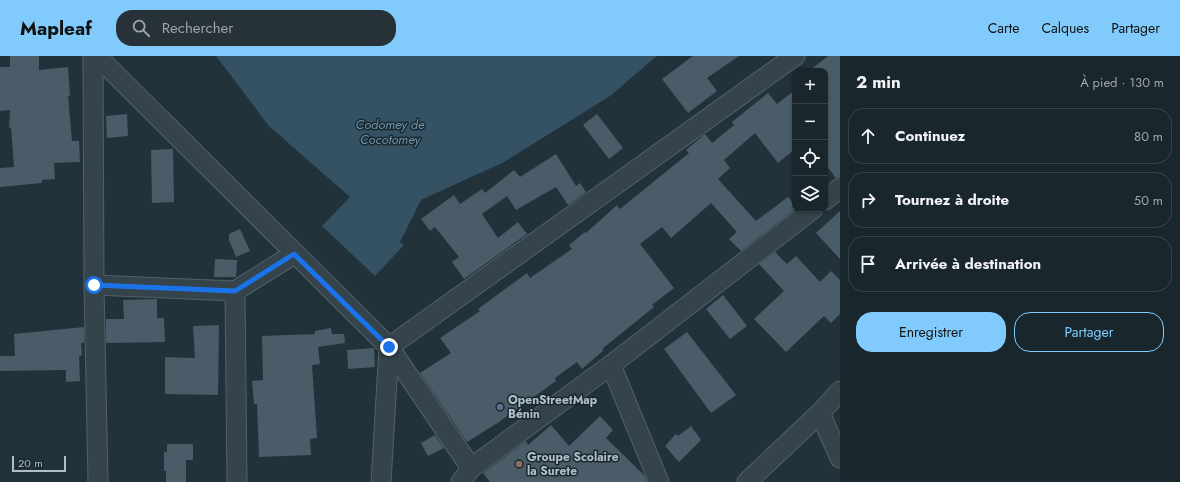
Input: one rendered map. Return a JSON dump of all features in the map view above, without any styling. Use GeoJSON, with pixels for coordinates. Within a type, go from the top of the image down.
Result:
{"type":"FeatureCollection","features":[{"type":"Feature","properties":{"kind":"street"},"geometry":{"type":"LineString","coordinates":[[94,56],[94,285],[98,482]]}},
{"type":"Feature","properties":{"kind":"street"},"geometry":{"type":"LineString","coordinates":[[97,56],[389,347],[466,475],[809,212]]}},
{"type":"Feature","properties":{"kind":"street"},"geometry":{"type":"LineString","coordinates":[[389,347],[796,56]]}},
{"type":"Feature","properties":{"kind":"street"},"geometry":{"type":"LineString","coordinates":[[828,198],[840,188]]}},
{"type":"Feature","properties":{"kind":"street"},"geometry":{"type":"LineString","coordinates":[[94,285],[235,291],[294,254]]}},
{"type":"Feature","properties":{"kind":"street"},"geometry":{"type":"LineString","coordinates":[[235,291],[237,482]]}},
{"type":"Feature","properties":{"kind":"street"},"geometry":{"type":"LineString","coordinates":[[382,482],[389,347]]}},
{"type":"Feature","properties":{"kind":"street"},"geometry":{"type":"LineString","coordinates":[[611,364],[660,482]]}},
{"type":"Feature","properties":{"kind":"street"},"geometry":{"type":"LineString","coordinates":[[747,482],[820,413],[840,391]]}},
{"type":"Feature","properties":{"kind":"street"},"geometry":{"type":"LineString","coordinates":[[820,413],[840,458]]}},
{"type":"Feature","properties":{"kind":"water","name":"Codomey de Cocotomey"},"geometry":{"type":"Polygon","coordinates":[[[216,56],[657,56],[610,96],[504,162],[421,200],[400,242],[404,245],[375,276],[322,226],[350,197],[269,126],[216,56]]]}},
{"type":"Feature","properties":{"kind":"building"},"geometry":{"type":"Polygon","coordinates":[[[10,56],[39,56],[39,70],[68,67],[70,96],[68,96],[72,141],[79,141],[80,162],[54,163],[55,179],[42,180],[42,183],[0,187],[0,168],[14,167],[11,127],[9,128],[10,110],[0,111],[0,67],[10,67],[10,56]]]}},
{"type":"Feature","properties":{"kind":"building"},"geometry":{"type":"Polygon","coordinates":[[[693,56],[739,56],[707,78],[717,91],[688,113],[662,79],[693,56]]]}},
{"type":"Feature","properties":{"kind":"building"},"geometry":{"type":"Polygon","coordinates":[[[828,56],[840,56],[840,177],[836,178],[828,168],[828,68],[813,68],[828,56]]]}},
{"type":"Feature","properties":{"kind":"building"},"geometry":{"type":"Polygon","coordinates":[[[792,92],[792,151],[778,163],[755,133],[724,160],[730,168],[718,179],[756,221],[788,197],[792,202],[792,211],[741,251],[729,239],[737,232],[711,203],[671,238],[662,227],[640,244],[674,288],[652,305],[654,307],[602,349],[604,350],[582,369],[577,362],[555,378],[556,381],[499,422],[467,442],[420,373],[451,353],[440,338],[480,311],[478,309],[527,273],[530,278],[572,249],[569,245],[585,232],[586,233],[617,205],[620,209],[689,153],[686,150],[705,134],[712,143],[734,125],[732,122],[768,93],[777,104],[792,92]]]}},
{"type":"Feature","properties":{"kind":"building"},"geometry":{"type":"Polygon","coordinates":[[[127,114],[128,136],[107,138],[106,116],[127,114]]]}},
{"type":"Feature","properties":{"kind":"building"},"geometry":{"type":"Polygon","coordinates":[[[597,114],[623,148],[609,159],[583,125],[597,114]]]}},
{"type":"Feature","properties":{"kind":"building"},"geometry":{"type":"Polygon","coordinates":[[[173,149],[174,202],[152,203],[151,150],[173,149]]]}},
{"type":"Feature","properties":{"kind":"building"},"geometry":{"type":"Polygon","coordinates":[[[556,154],[576,186],[580,183],[586,192],[568,205],[556,187],[516,210],[507,196],[482,214],[498,238],[518,222],[527,234],[464,279],[452,262],[459,257],[435,227],[430,231],[421,219],[454,195],[460,204],[482,189],[485,193],[514,170],[520,177],[556,154]]]}},
{"type":"Feature","properties":{"kind":"building"},"geometry":{"type":"Polygon","coordinates":[[[840,211],[840,259],[816,233],[840,211]]]}},
{"type":"Feature","properties":{"kind":"building"},"geometry":{"type":"Polygon","coordinates":[[[240,229],[250,251],[236,257],[229,240],[229,234],[240,229]]]}},
{"type":"Feature","properties":{"kind":"building"},"geometry":{"type":"Polygon","coordinates":[[[775,252],[787,264],[796,256],[820,282],[831,271],[840,280],[840,314],[831,323],[824,316],[786,352],[754,319],[784,291],[759,264],[775,252]]]}},
{"type":"Feature","properties":{"kind":"building"},"geometry":{"type":"Polygon","coordinates":[[[215,259],[237,260],[236,277],[214,277],[215,259]]]}},
{"type":"Feature","properties":{"kind":"building"},"geometry":{"type":"Polygon","coordinates":[[[723,295],[747,326],[730,339],[706,309],[723,295]]]}},
{"type":"Feature","properties":{"kind":"building"},"geometry":{"type":"Polygon","coordinates":[[[157,299],[157,318],[164,318],[165,342],[106,343],[106,319],[124,319],[123,300],[157,299]]]}},
{"type":"Feature","properties":{"kind":"building"},"geometry":{"type":"Polygon","coordinates":[[[219,325],[218,395],[165,394],[165,357],[195,358],[193,326],[219,325]]]}},
{"type":"Feature","properties":{"kind":"building"},"geometry":{"type":"Polygon","coordinates":[[[84,327],[84,343],[81,343],[82,355],[79,356],[80,381],[66,382],[66,370],[0,371],[0,356],[15,356],[14,334],[84,327]]]}},
{"type":"Feature","properties":{"kind":"building"},"geometry":{"type":"Polygon","coordinates":[[[331,328],[332,334],[344,334],[345,343],[318,347],[320,364],[312,365],[317,438],[310,439],[311,455],[259,457],[257,404],[254,404],[252,381],[263,380],[262,336],[315,334],[315,331],[331,328]]]}},
{"type":"Feature","properties":{"kind":"building"},"geometry":{"type":"Polygon","coordinates":[[[687,332],[736,395],[711,413],[664,349],[687,332]]]}},
{"type":"Feature","properties":{"kind":"building"},"geometry":{"type":"Polygon","coordinates":[[[374,348],[375,367],[348,369],[347,350],[374,348]]]}},
{"type":"Feature","properties":{"kind":"building"},"geometry":{"type":"Polygon","coordinates":[[[600,416],[613,430],[606,438],[645,476],[647,482],[490,482],[483,473],[526,441],[528,445],[551,425],[569,446],[600,416]]]}},
{"type":"Feature","properties":{"kind":"building"},"geometry":{"type":"Polygon","coordinates":[[[691,426],[701,440],[679,462],[665,446],[676,434],[678,436],[691,426]]]}},
{"type":"Feature","properties":{"kind":"building"},"geometry":{"type":"Polygon","coordinates":[[[435,435],[444,448],[428,456],[421,443],[435,435]]]}},
{"type":"Feature","properties":{"kind":"building"},"geometry":{"type":"Polygon","coordinates":[[[167,444],[193,444],[193,460],[186,460],[186,482],[166,482],[166,471],[164,471],[164,452],[167,452],[167,444]]]}},
{"type":"Feature","properties":{"kind":"place","name":"OpenStreetMap Bénin"},"geometry":{"type":"Point","coordinates":[500,407]}},
{"type":"Feature","properties":{"kind":"place","name":"Groupe Scolaire la Surete"},"geometry":{"type":"Point","coordinates":[519,464]}},
{"type":"Feature","properties":{"kind":"route"},"geometry":{"type":"LineString","coordinates":[[94,285],[235,291],[294,254],[389,347]]}}]}
